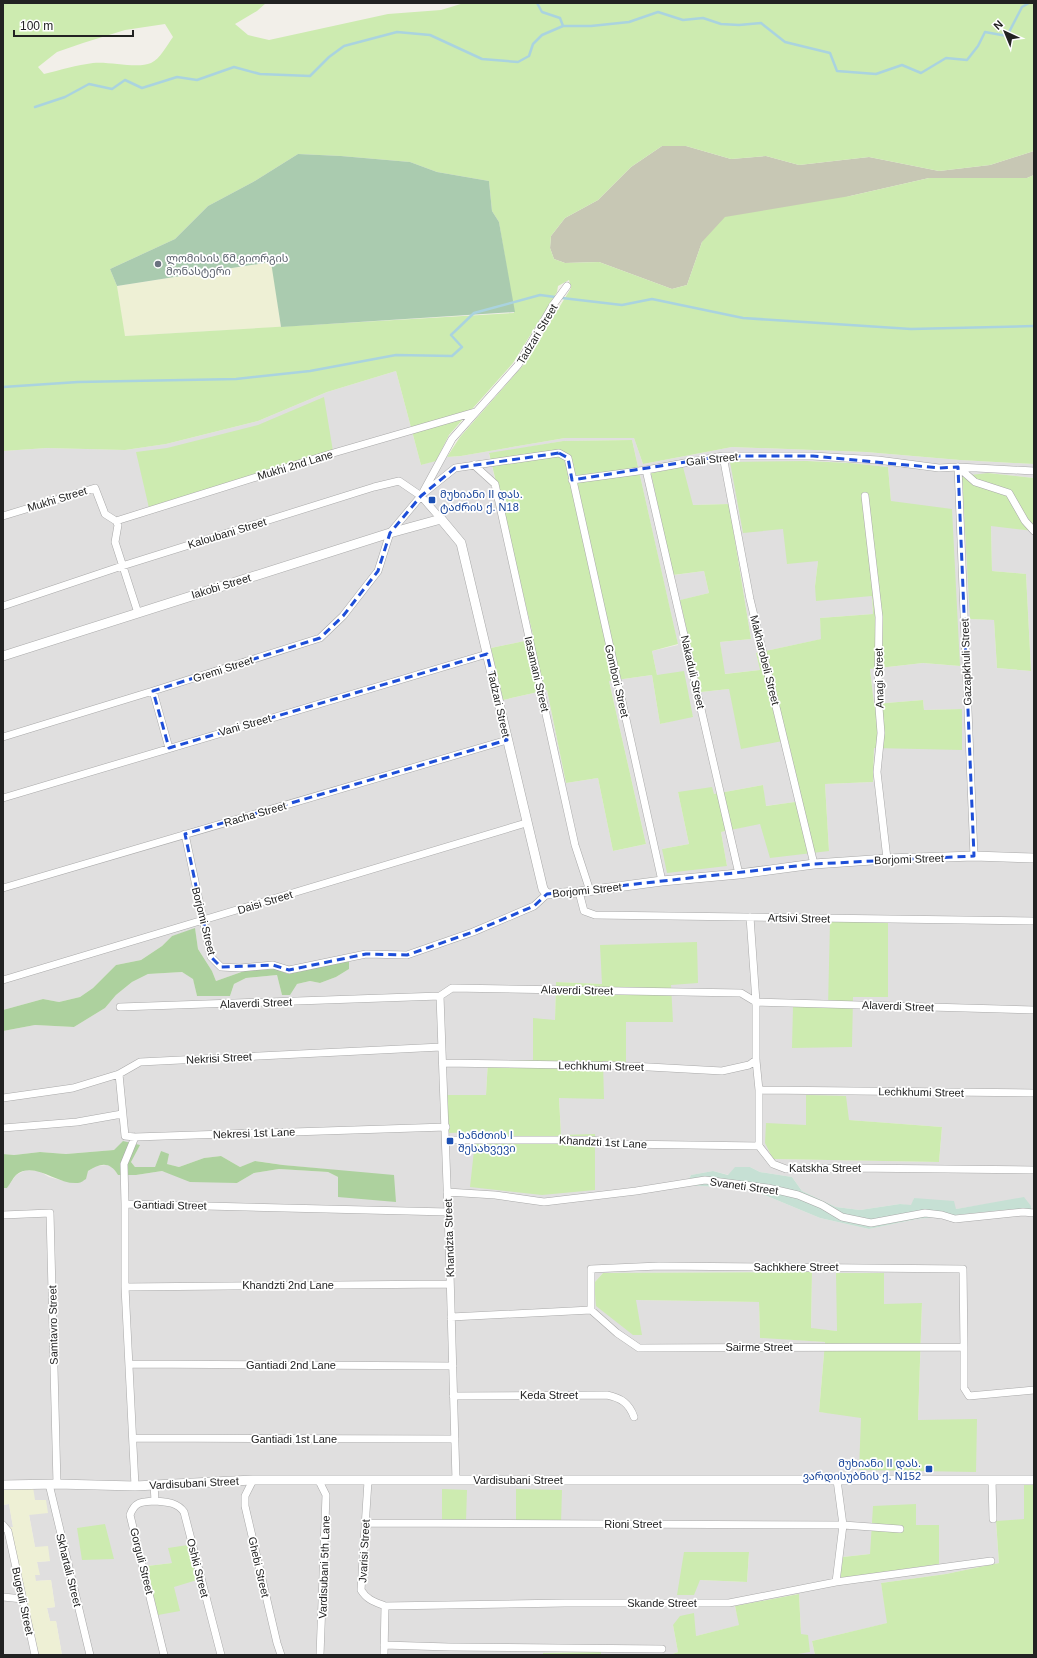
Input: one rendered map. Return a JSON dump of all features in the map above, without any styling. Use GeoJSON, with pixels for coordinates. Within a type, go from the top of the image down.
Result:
{"type":"FeatureCollection","features":[{"type":"Feature","properties":{"kind":"street","name":"Tadzari Street"},"geometry":{"type":"LineString","coordinates":[[390,533],[421,496],[452,439],[518,365],[553,305],[567,286]]}},
{"type":"Feature","properties":{"kind":"street","name":"Mukhi 2nd Lane"},"geometry":{"type":"LineString","coordinates":[[116,521],[330,454],[475,412]]}},
{"type":"Feature","properties":{"kind":"street"},"geometry":{"type":"LineString","coordinates":[[421,496],[455,468],[559,453],[568,458],[572,480]]}},
{"type":"Feature","properties":{"kind":"street","name":"Gali Street"},"geometry":{"type":"LineString","coordinates":[[572,480],[646,470],[723,456],[813,456],[878,460],[939,468],[958,467],[1034,471]]}},
{"type":"Feature","properties":{"kind":"street","name":"Makharobeli Street"},"geometry":{"type":"LineString","coordinates":[[723,456],[750,599],[814,864]]}},
{"type":"Feature","properties":{"kind":"street","name":"Iasamani Street"},"geometry":{"type":"LineString","coordinates":[[474,465],[495,484],[575,845],[590,891]]}},
{"type":"Feature","properties":{"kind":"street"},"geometry":{"type":"LineString","coordinates":[[958,467],[975,482],[1009,493],[1025,520],[1034,531]]}},
{"type":"Feature","properties":{"kind":"street","name":"Gazapkhuli Street"},"geometry":{"type":"LineString","coordinates":[[958,467],[974,856]]}},
{"type":"Feature","properties":{"kind":"street","name":"Nakaduli Street"},"geometry":{"type":"LineString","coordinates":[[646,470],[739,874]]}},
{"type":"Feature","properties":{"kind":"street","name":"Gombori Street"},"geometry":{"type":"LineString","coordinates":[[572,480],[662,881]]}},
{"type":"Feature","properties":{"kind":"street","name":"Kaloubani Street"},"geometry":{"type":"LineString","coordinates":[[3,606],[122,566],[374,487],[399,481],[421,496],[441,519]]}},
{"type":"Feature","properties":{"kind":"street","name":"Mukhi Street"},"geometry":{"type":"LineString","coordinates":[[3,516],[95,488],[105,514],[116,521]]}},
{"type":"Feature","properties":{"kind":"street","name":"Anagi Street"},"geometry":{"type":"LineString","coordinates":[[865,496],[879,617],[878,695],[881,733],[877,772],[887,859]]}},
{"type":"Feature","properties":{"kind":"street","name":"Tadzari Street"},"geometry":{"type":"LineString","coordinates":[[441,519],[461,543],[526,823],[543,889],[547,894]]}},
{"type":"Feature","properties":{"kind":"street","name":"Iakobi Street"},"geometry":{"type":"LineString","coordinates":[[3,656],[390,533],[441,519]]}},
{"type":"Feature","properties":{"kind":"street"},"geometry":{"type":"LineString","coordinates":[[116,521],[118,525],[115,542],[138,613]]}},
{"type":"Feature","properties":{"kind":"street","name":"Gremi Street"},"geometry":{"type":"LineString","coordinates":[[3,737],[320,638],[343,616],[378,571],[390,533]]}},
{"type":"Feature","properties":{"kind":"street","name":"Vani Street"},"geometry":{"type":"LineString","coordinates":[[3,798],[487,654]]}},
{"type":"Feature","properties":{"kind":"street"},"geometry":{"type":"LineString","coordinates":[[153,691],[169,748]]}},
{"type":"Feature","properties":{"kind":"street","name":"Racha Street"},"geometry":{"type":"LineString","coordinates":[[3,888],[507,740]]}},
{"type":"Feature","properties":{"kind":"street","name":"Daisi Street"},"geometry":{"type":"LineString","coordinates":[[3,980],[526,823]]}},
{"type":"Feature","properties":{"kind":"street","name":"Borjomi Street"},"geometry":{"type":"LineString","coordinates":[[185,834],[211,957],[221,967],[240,968],[273,965],[289,970],[366,954],[406,955],[472,932],[534,906],[547,894],[590,891],[662,881],[739,874],[814,864],[887,859],[974,856],[1034,858]]}},
{"type":"Feature","properties":{"kind":"street","name":"Artsivi Street"},"geometry":{"type":"LineString","coordinates":[[579,892],[584,911],[595,915],[1034,920]]}},
{"type":"Feature","properties":{"kind":"street"},"geometry":{"type":"LineString","coordinates":[[750,917],[756,1002],[756,1060],[759,1090],[759,1146]]}},
{"type":"Feature","properties":{"kind":"street","name":"Alaverdi Street"},"geometry":{"type":"LineString","coordinates":[[120,1008],[440,996],[452,988],[741,993],[756,1002],[1034,1010]]}},
{"type":"Feature","properties":{"kind":"street","name":"Khandzta Street"},"geometry":{"type":"LineString","coordinates":[[440,996],[441,1047],[446,1127],[456,1480]]}},
{"type":"Feature","properties":{"kind":"street","name":"Nekrisi Street"},"geometry":{"type":"LineString","coordinates":[[3,1098],[73,1088],[119,1074],[140,1062],[441,1047]]}},
{"type":"Feature","properties":{"kind":"street","name":"Lechkhumi Street"},"geometry":{"type":"LineString","coordinates":[[443,1063],[630,1066],[722,1071],[749,1065],[756,1060]]}},
{"type":"Feature","properties":{"kind":"street"},"geometry":{"type":"LineString","coordinates":[[119,1074],[125,1136],[135,1137],[124,1164],[125,1204]]}},
{"type":"Feature","properties":{"kind":"street","name":"Lechkhumi Street"},"geometry":{"type":"LineString","coordinates":[[759,1090],[1034,1094]]}},
{"type":"Feature","properties":{"kind":"street"},"geometry":{"type":"LineString","coordinates":[[3,1128],[77,1122],[122,1114]]}},
{"type":"Feature","properties":{"kind":"street","name":"Nekresi 1st Lane"},"geometry":{"type":"LineString","coordinates":[[135,1137],[446,1127]]}},
{"type":"Feature","properties":{"kind":"street","name":"Khandzti 1st Lane"},"geometry":{"type":"LineString","coordinates":[[446,1140],[590,1140],[620,1144],[759,1146]]}},
{"type":"Feature","properties":{"kind":"street","name":"Katskha Street"},"geometry":{"type":"LineString","coordinates":[[759,1146],[773,1164],[786,1169],[851,1168],[1034,1170]]}},
{"type":"Feature","properties":{"kind":"street","name":"Svaneti Street"},"geometry":{"type":"LineString","coordinates":[[448,1192],[495,1195],[544,1202],[636,1191],[705,1180],[768,1188],[798,1195],[822,1205],[842,1217],[871,1223],[925,1213],[942,1215],[955,1219],[1023,1212],[1034,1213]]}},
{"type":"Feature","properties":{"kind":"street","name":"Gantiadi Street"},"geometry":{"type":"LineString","coordinates":[[135,1486],[134,1438],[125,1287],[125,1204],[448,1212]]}},
{"type":"Feature","properties":{"kind":"street","name":"Samtavro Street"},"geometry":{"type":"LineString","coordinates":[[3,1215],[50,1213],[53,1484]]}},
{"type":"Feature","properties":{"kind":"street","name":"Sachkhere Street"},"geometry":{"type":"LineString","coordinates":[[591,1310],[591,1269],[659,1266],[963,1268],[964,1347]]}},
{"type":"Feature","properties":{"kind":"street","name":"Khandzti 2nd Lane"},"geometry":{"type":"LineString","coordinates":[[125,1287],[450,1284]]}},
{"type":"Feature","properties":{"kind":"street"},"geometry":{"type":"LineString","coordinates":[[451,1317],[591,1310]]}},
{"type":"Feature","properties":{"kind":"street","name":"Sairme Street"},"geometry":{"type":"LineString","coordinates":[[591,1310],[617,1333],[639,1348],[964,1347]]}},
{"type":"Feature","properties":{"kind":"street"},"geometry":{"type":"LineString","coordinates":[[964,1347],[964,1388],[969,1396],[1034,1390]]}},
{"type":"Feature","properties":{"kind":"street","name":"Gantiadi 2nd Lane"},"geometry":{"type":"LineString","coordinates":[[130,1364],[453,1366]]}},
{"type":"Feature","properties":{"kind":"street","name":"Keda Street"},"geometry":{"type":"LineString","coordinates":[[454,1396],[607,1395],[624,1400],[629,1406],[634,1417]]}},
{"type":"Feature","properties":{"kind":"street","name":"Gantiadi 1st Lane"},"geometry":{"type":"LineString","coordinates":[[134,1438],[455,1439]]}},
{"type":"Feature","properties":{"kind":"street","name":"Vardisubani Street"},"geometry":{"type":"LineString","coordinates":[[3,1485],[53,1484],[135,1486],[253,1480],[1034,1480]]}},
{"type":"Feature","properties":{"kind":"street","name":"Ghebi Street"},"geometry":{"type":"LineString","coordinates":[[253,1480],[245,1496],[245,1506],[275,1636],[281,1655]]}},
{"type":"Feature","properties":{"kind":"street"},"geometry":{"type":"LineString","coordinates":[[836,1582],[843,1526],[837,1480]]}},
{"type":"Feature","properties":{"kind":"street"},"geometry":{"type":"LineString","coordinates":[[992,1480],[993,1519]]}},
{"type":"Feature","properties":{"kind":"street","name":"Vardisubani 5th Lane"},"geometry":{"type":"LineString","coordinates":[[319,1481],[326,1495],[320,1655]]}},
{"type":"Feature","properties":{"kind":"street","name":"Jvarisi Street"},"geometry":{"type":"LineString","coordinates":[[368,1481],[361,1590],[370,1600],[385,1606]]}},
{"type":"Feature","properties":{"kind":"street","name":"Skhartali Street"},"geometry":{"type":"LineString","coordinates":[[53,1484],[90,1655]]}},
{"type":"Feature","properties":{"kind":"street"},"geometry":{"type":"LineString","coordinates":[[154,1484],[155,1501]]}},
{"type":"Feature","properties":{"kind":"street","name":"Gorguli Street"},"geometry":{"type":"LineString","coordinates":[[155,1501],[139,1503],[133,1508],[130,1515],[164,1655]]}},
{"type":"Feature","properties":{"kind":"street","name":"Oshki Street"},"geometry":{"type":"LineString","coordinates":[[155,1501],[173,1503],[180,1506],[184,1512],[221,1655]]}},
{"type":"Feature","properties":{"kind":"street","name":"Rioni Street"},"geometry":{"type":"LineString","coordinates":[[365,1523],[843,1526],[900,1529]]}},
{"type":"Feature","properties":{"kind":"street","name":"Bugeuli Street"},"geometry":{"type":"LineString","coordinates":[[3,1525],[8,1531],[35,1655]]}},
{"type":"Feature","properties":{"kind":"street","name":"Skande Street"},"geometry":{"type":"LineString","coordinates":[[385,1606],[565,1603],[729,1603],[836,1582],[991,1562]]}},
{"type":"Feature","properties":{"kind":"street"},"geometry":{"type":"LineString","coordinates":[[3,1597],[23,1599]]}},
{"type":"Feature","properties":{"kind":"street"},"geometry":{"type":"LineString","coordinates":[[384,1655],[385,1606]]}},
{"type":"Feature","properties":{"kind":"street"},"geometry":{"type":"LineString","coordinates":[[384,1645],[662,1649]]}},
{"type":"Feature","properties":{"kind":"highlighted area"},"geometry":{"type":"Polygon","coordinates":[[[559,453],[568,458],[572,480],[723,456],[813,456],[939,468],[958,467],[974,856],[814,864],[547,894],[534,906],[473,932],[407,955],[366,954],[289,970],[273,965],[221,967],[211,957],[185,834],[507,740],[487,654],[169,748],[153,691],[320,638],[343,616],[378,571],[390,533],[421,496],[455,468],[559,453]]]}},
{"type":"Feature","properties":{"kind":"shaded area"},"geometry":{"type":"Polygon","coordinates":[[[662,146],[686,146],[731,159],[766,156],[799,165],[869,157],[939,171],[990,165],[1034,151],[1034,175],[1027,178],[929,178],[850,196],[702,242],[687,285],[672,289],[599,262],[565,263],[554,259],[550,248],[551,236],[565,218],[598,200],[631,167],[662,146]]]}},
{"type":"Feature","properties":{"kind":"shaded area"},"geometry":{"type":"Polygon","coordinates":[[[272,262],[281,327],[124,336],[117,286],[272,262]]]}},
{"type":"Feature","properties":{"kind":"shaded area"},"geometry":{"type":"Polygon","coordinates":[[[396,371],[421,465],[447,457],[461,456],[565,438],[634,438],[643,464],[732,447],[866,452],[960,460],[1034,464],[1034,478],[988,473],[970,619],[994,620],[997,668],[1031,671],[1026,574],[992,571],[991,525],[1034,531],[1034,1482],[1024,1482],[1025,1519],[996,1522],[999,1563],[946,1574],[881,1583],[888,1623],[812,1641],[815,1655],[792,1655],[810,1651],[801,1634],[799,1594],[735,1607],[740,1625],[696,1636],[673,1625],[678,1652],[670,1655],[601,1655],[601,1652],[543,1653],[543,1655],[62,1655],[56,1621],[50,1621],[47,1608],[55,1607],[51,1580],[35,1581],[35,1575],[39,1575],[37,1562],[50,1561],[35,1547],[29,1514],[46,1500],[35,1500],[3,1488],[3,1188],[7,1188],[16,1175],[26,1170],[39,1171],[49,1177],[64,1181],[96,1166],[107,1165],[113,1167],[118,1175],[136,1175],[162,1171],[173,1174],[237,1183],[254,1173],[279,1169],[328,1172],[338,1177],[394,1176],[256,1161],[240,1167],[221,1156],[204,1158],[179,1167],[166,1164],[161,1151],[155,1167],[135,1167],[131,1162],[135,1152],[115,1150],[66,1154],[40,1152],[14,1155],[3,1154],[3,1031],[35,1025],[74,1027],[105,1008],[116,995],[132,982],[148,974],[182,972],[193,978],[197,996],[230,996],[234,984],[246,978],[277,975],[282,995],[297,984],[310,981],[320,983],[336,977],[349,969],[348,961],[287,974],[276,969],[247,970],[216,981],[212,971],[198,949],[195,929],[172,936],[162,946],[141,960],[116,965],[93,988],[80,997],[59,1002],[43,999],[3,1010],[3,451],[47,448],[125,450],[166,444],[258,421],[327,392],[396,371]],[[632,440],[563,441],[489,454],[534,639],[491,648],[503,700],[547,690],[566,783],[598,778],[613,851],[646,844],[609,681],[652,675],[660,724],[693,716],[657,675],[652,651],[678,645],[632,440]],[[807,461],[783,529],[818,561],[815,586],[872,596],[873,614],[820,618],[822,639],[756,653],[760,670],[724,674],[720,642],[751,639],[729,504],[693,505],[674,575],[704,571],[709,593],[681,600],[701,692],[729,689],[788,740],[803,801],[765,806],[763,785],[714,794],[678,792],[689,844],[662,849],[727,866],[721,832],[760,823],[829,851],[825,784],[873,782],[874,748],[962,709],[924,710],[923,700],[874,704],[870,669],[923,663],[960,666],[891,501],[888,467],[807,461]],[[888,921],[828,1008],[793,1006],[793,1048],[853,997],[888,996],[888,921]],[[556,982],[555,1020],[533,1060],[488,1060],[486,1095],[448,1095],[476,1132],[561,1135],[559,1097],[603,1060],[626,1022],[673,1022],[602,984],[556,982]],[[848,1120],[806,1125],[773,1159],[939,1162],[942,1127],[848,1120]],[[750,1167],[729,1175],[713,1171],[691,1175],[686,1185],[747,1189],[820,1218],[869,1229],[917,1219],[1013,1209],[1031,1209],[1024,1198],[956,1209],[914,1198],[912,1206],[900,1204],[860,1210],[836,1207],[802,1191],[792,1177],[760,1172],[750,1167]],[[812,1272],[603,1273],[594,1283],[636,1300],[759,1302],[760,1337],[825,1342],[819,1412],[918,1420],[922,1304],[884,1305],[837,1331],[811,1329],[812,1272]],[[916,1504],[870,1554],[843,1557],[841,1578],[916,1526],[916,1504]],[[749,1553],[700,1580],[747,1582],[749,1553]],[[172,1563],[147,1566],[174,1587],[172,1563]]]}},
{"type":"Feature","properties":{"kind":"shaded area"},"geometry":{"type":"Polygon","coordinates":[[[735,1167],[750,1167],[760,1172],[792,1177],[802,1191],[836,1207],[860,1210],[900,1204],[911,1205],[914,1198],[954,1201],[956,1209],[1024,1197],[1031,1206],[1031,1209],[1013,1209],[917,1219],[869,1229],[820,1218],[747,1189],[686,1185],[691,1175],[713,1171],[728,1175],[735,1167]]]}},
{"type":"Feature","properties":{"kind":"shaded area"},"geometry":{"type":"Polygon","coordinates":[[[33,1487],[35,1500],[46,1500],[48,1513],[29,1515],[35,1547],[48,1546],[50,1561],[37,1562],[40,1575],[35,1575],[36,1581],[51,1580],[55,1607],[47,1608],[50,1621],[56,1621],[62,1655],[39,1655],[10,1527],[13,1527],[9,1504],[3,1505],[3,1488],[33,1487]]]}},
{"type":"Feature","properties":{"kind":"shaded area"},"geometry":{"type":"Polygon","coordinates":[[[9,1504],[13,1527],[10,1527],[39,1655],[3,1655],[3,1505],[9,1504]]]}},
{"type":"Feature","properties":{"kind":"green space"},"geometry":{"type":"Polygon","coordinates":[[[3,3],[266,3],[257,11],[235,24],[248,35],[269,40],[388,14],[441,10],[464,3],[1034,3],[1034,151],[990,165],[939,171],[869,157],[799,165],[766,156],[731,159],[686,146],[662,146],[631,167],[598,200],[565,218],[551,236],[550,248],[554,259],[565,263],[599,262],[672,289],[687,285],[702,242],[725,217],[850,196],[929,178],[1027,178],[1034,175],[1034,464],[960,460],[866,452],[732,447],[643,464],[634,438],[565,438],[461,456],[447,457],[460,437],[526,362],[571,288],[569,280],[558,286],[557,292],[513,363],[449,435],[436,461],[421,465],[396,371],[327,392],[258,421],[166,444],[125,450],[47,448],[3,451],[3,3]],[[165,24],[125,30],[83,43],[57,52],[38,67],[44,74],[93,63],[145,65],[151,63],[160,55],[173,37],[165,24]],[[298,154],[253,182],[208,206],[175,239],[110,269],[117,286],[125,336],[514,313],[499,222],[492,211],[489,181],[437,172],[410,162],[298,154]]]}},
{"type":"Feature","properties":{"kind":"green space"},"geometry":{"type":"Polygon","coordinates":[[[298,154],[410,162],[437,172],[489,181],[492,211],[499,222],[515,312],[281,327],[271,262],[117,286],[110,269],[175,239],[208,206],[253,182],[298,154]]]}},
{"type":"Feature","properties":{"kind":"green space"},"geometry":{"type":"Polygon","coordinates":[[[324,397],[333,451],[149,508],[136,452],[167,448],[258,425],[324,397]]]}},
{"type":"Feature","properties":{"kind":"green space"},"geometry":{"type":"Polygon","coordinates":[[[632,440],[678,644],[652,651],[657,675],[684,671],[693,717],[660,724],[652,675],[609,681],[646,844],[613,851],[598,778],[566,783],[547,690],[503,700],[491,648],[534,639],[489,453],[563,441],[632,440]]]}},
{"type":"Feature","properties":{"kind":"green space"},"geometry":{"type":"Polygon","coordinates":[[[807,461],[888,467],[891,501],[952,509],[960,666],[923,663],[870,669],[874,704],[923,700],[924,710],[962,709],[962,750],[874,748],[873,782],[825,784],[829,851],[770,858],[760,824],[721,832],[727,866],[667,873],[662,849],[689,844],[678,792],[712,787],[714,794],[763,785],[766,806],[802,801],[788,740],[741,749],[729,689],[701,692],[680,600],[709,593],[704,571],[673,575],[651,473],[683,467],[693,505],[729,504],[751,639],[720,642],[725,674],[760,670],[756,653],[821,639],[820,618],[873,614],[872,596],[816,601],[815,586],[818,561],[787,564],[783,529],[743,533],[730,462],[807,461]]]}},
{"type":"Feature","properties":{"kind":"green space"},"geometry":{"type":"Polygon","coordinates":[[[988,473],[1034,478],[1034,531],[991,526],[992,571],[1026,574],[1031,671],[997,668],[994,620],[970,619],[962,476],[988,473]]]}},
{"type":"Feature","properties":{"kind":"green space"},"geometry":{"type":"Polygon","coordinates":[[[830,921],[888,921],[888,997],[853,997],[852,1047],[792,1048],[793,1006],[828,1007],[830,921]]]}},
{"type":"Feature","properties":{"kind":"green space"},"geometry":{"type":"Polygon","coordinates":[[[195,928],[198,949],[212,971],[216,981],[247,970],[276,969],[288,974],[349,961],[349,969],[336,977],[320,983],[310,981],[297,984],[290,995],[282,995],[277,975],[246,978],[234,984],[230,996],[197,996],[193,979],[182,972],[148,974],[132,982],[116,995],[105,1008],[74,1027],[35,1025],[3,1031],[3,1010],[43,999],[59,1002],[80,997],[93,988],[116,965],[141,960],[162,946],[172,936],[195,928]]]}},
{"type":"Feature","properties":{"kind":"green space"},"geometry":{"type":"Polygon","coordinates":[[[697,942],[698,983],[671,985],[673,1022],[626,1022],[626,1062],[603,1061],[604,1099],[559,1098],[561,1135],[595,1134],[595,1190],[542,1195],[470,1187],[476,1132],[449,1133],[447,1095],[486,1095],[488,1060],[533,1060],[533,1018],[555,1020],[556,982],[602,984],[600,945],[697,942]]]}},
{"type":"Feature","properties":{"kind":"green space"},"geometry":{"type":"Polygon","coordinates":[[[806,1095],[846,1096],[849,1120],[942,1127],[939,1162],[773,1159],[765,1143],[766,1123],[806,1125],[806,1095]]]}},
{"type":"Feature","properties":{"kind":"green space"},"geometry":{"type":"Polygon","coordinates":[[[123,1141],[140,1145],[131,1162],[135,1167],[155,1167],[161,1151],[169,1154],[167,1164],[179,1167],[204,1158],[221,1156],[240,1167],[255,1161],[394,1175],[396,1202],[338,1197],[338,1177],[328,1172],[279,1169],[254,1173],[237,1183],[190,1182],[162,1171],[136,1175],[118,1175],[112,1167],[108,1165],[101,1165],[88,1171],[86,1179],[78,1183],[70,1183],[38,1171],[30,1170],[23,1171],[16,1175],[7,1188],[3,1188],[3,1154],[14,1155],[40,1152],[66,1154],[114,1150],[123,1141]]]}},
{"type":"Feature","properties":{"kind":"green space"},"geometry":{"type":"Polygon","coordinates":[[[812,1272],[811,1328],[837,1331],[836,1273],[884,1273],[884,1304],[922,1303],[918,1420],[977,1419],[976,1472],[859,1470],[861,1418],[819,1412],[825,1342],[760,1338],[759,1302],[636,1300],[642,1335],[633,1335],[596,1306],[594,1283],[603,1273],[812,1272]]]}},
{"type":"Feature","properties":{"kind":"green space"},"geometry":{"type":"Polygon","coordinates":[[[1024,1482],[1034,1482],[1034,1655],[815,1655],[812,1641],[887,1623],[881,1583],[946,1574],[999,1563],[996,1521],[1024,1519],[1024,1482]]]}},
{"type":"Feature","properties":{"kind":"green space"},"geometry":{"type":"Polygon","coordinates":[[[442,1489],[467,1490],[466,1521],[442,1520],[442,1489]]]}},
{"type":"Feature","properties":{"kind":"green space"},"geometry":{"type":"Polygon","coordinates":[[[516,1489],[562,1490],[561,1522],[516,1521],[516,1489]]]}},
{"type":"Feature","properties":{"kind":"green space"},"geometry":{"type":"Polygon","coordinates":[[[916,1504],[916,1525],[939,1525],[939,1564],[840,1578],[843,1557],[870,1554],[873,1506],[916,1504]]]}},
{"type":"Feature","properties":{"kind":"green space"},"geometry":{"type":"Polygon","coordinates":[[[105,1524],[114,1559],[82,1560],[77,1528],[105,1524]]]}},
{"type":"Feature","properties":{"kind":"green space"},"geometry":{"type":"Polygon","coordinates":[[[188,1545],[197,1580],[174,1587],[180,1611],[158,1615],[147,1566],[172,1563],[168,1548],[188,1545]]]}},
{"type":"Feature","properties":{"kind":"green space"},"geometry":{"type":"Polygon","coordinates":[[[684,1552],[749,1552],[747,1582],[700,1580],[694,1595],[677,1595],[684,1552]]]}},
{"type":"Feature","properties":{"kind":"green space"},"geometry":{"type":"Polygon","coordinates":[[[799,1594],[801,1634],[808,1635],[810,1652],[792,1655],[670,1655],[678,1652],[673,1625],[680,1616],[694,1613],[696,1636],[739,1625],[735,1606],[799,1594]]]}},
{"type":"Feature","properties":{"kind":"green space"},"geometry":{"type":"Polygon","coordinates":[[[601,1652],[601,1655],[543,1655],[543,1653],[601,1652]]]}},
{"type":"Feature","properties":{"kind":"waterway"},"geometry":{"type":"LineString","coordinates":[[537,3],[542,12],[560,18],[563,26]]}},
{"type":"Feature","properties":{"kind":"waterway"},"geometry":{"type":"LineString","coordinates":[[35,107],[65,97],[89,84],[112,89],[125,80],[142,88],[177,77],[197,80],[234,67],[260,74],[310,76],[329,57],[344,46],[397,32],[430,35],[482,59],[518,62],[529,56],[533,44],[542,35],[563,26],[591,26],[629,22],[658,12],[683,20],[703,18],[721,24],[739,25],[761,23],[785,42],[830,53],[837,71],[876,74],[902,65],[921,73],[946,58],[967,60],[978,46],[985,32],[1007,36],[1022,7],[1029,3]]}},
{"type":"Feature","properties":{"kind":"waterway"},"geometry":{"type":"LineString","coordinates":[[3,387],[78,382],[236,379],[310,371],[396,355],[452,356],[462,347],[451,335],[474,313],[540,295],[555,297]]}},
{"type":"Feature","properties":{"kind":"waterway"},"geometry":{"type":"LineString","coordinates":[[562,298],[622,305],[652,299],[743,318],[911,329],[1034,326]]}},
{"type":"Feature","properties":{"kind":"place","name":"ლომისის წმ.გიორგის მონასტერი"},"geometry":{"type":"Point","coordinates":[158,264]}},
{"type":"Feature","properties":{"kind":"place","name":"მუხიანი II დას. ტაძრის ქ. N18"},"geometry":{"type":"Point","coordinates":[432,500]}},
{"type":"Feature","properties":{"kind":"place","name":"ხანძთის I შესახვევი"},"geometry":{"type":"Point","coordinates":[450,1141]}},
{"type":"Feature","properties":{"kind":"place","name":"მუხიანი II დას. ვარდისუბნის ქ. N152"},"geometry":{"type":"Point","coordinates":[929,1469]}}]}
